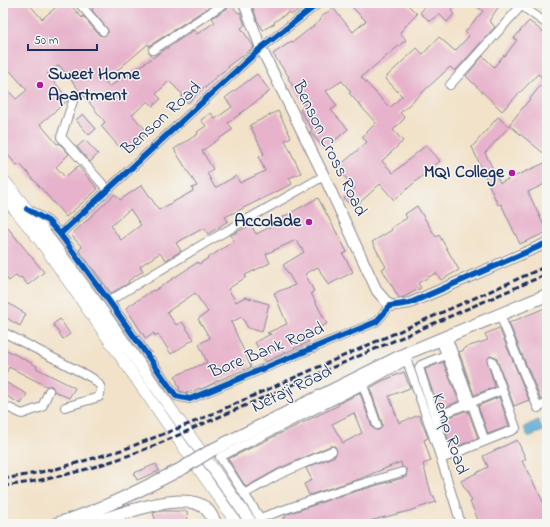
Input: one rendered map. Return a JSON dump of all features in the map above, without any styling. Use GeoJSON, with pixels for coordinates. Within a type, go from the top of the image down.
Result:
{"type":"FeatureCollection","features":[{"type":"Feature","properties":{"kind":"main road"},"geometry":{"type":"LineString","coordinates":[[3,179],[41,227],[259,522]]}},
{"type":"Feature","properties":{"kind":"main road"},"geometry":{"type":"LineString","coordinates":[[3,194],[49,255],[237,524]]}},
{"type":"Feature","properties":{"kind":"main road","name":"Netaji Road"},"geometry":{"type":"LineString","coordinates":[[56,524],[102,508],[129,496],[183,468],[212,450],[444,338],[547,295]]}},
{"type":"Feature","properties":{"kind":"main road"},"geometry":{"type":"LineString","coordinates":[[90,524],[110,521],[140,508],[173,501],[197,503],[205,507],[216,524]]}},
{"type":"Feature","properties":{"kind":"street"},"geometry":{"type":"LineString","coordinates":[[79,3],[103,31]]}},
{"type":"Feature","properties":{"kind":"street"},"geometry":{"type":"LineString","coordinates":[[153,50],[225,3]]}},
{"type":"Feature","properties":{"kind":"street","name":"Benson Cross Road"},"geometry":{"type":"LineString","coordinates":[[244,3],[261,48],[324,176],[377,291],[390,306]]}},
{"type":"Feature","properties":{"kind":"street","name":"Benson Road"},"geometry":{"type":"LineString","coordinates":[[60,234],[261,48],[319,3]]}},
{"type":"Feature","properties":{"kind":"street"},"geometry":{"type":"LineString","coordinates":[[450,85],[519,4],[547,24]]}},
{"type":"Feature","properties":{"kind":"street"},"geometry":{"type":"LineString","coordinates":[[74,98],[62,136],[107,189]]}},
{"type":"Feature","properties":{"kind":"street"},"geometry":{"type":"LineString","coordinates":[[109,301],[205,243],[324,176]]}},
{"type":"Feature","properties":{"kind":"street"},"geometry":{"type":"LineString","coordinates":[[27,209],[48,221],[60,234]]}},
{"type":"Feature","properties":{"kind":"street","name":"Bore Bank Road"},"geometry":{"type":"LineString","coordinates":[[60,234],[176,396],[190,399],[376,322],[390,306]]}},
{"type":"Feature","properties":{"kind":"street"},"geometry":{"type":"LineString","coordinates":[[390,306],[410,303],[547,242]]}},
{"type":"Feature","properties":{"kind":"street"},"geometry":{"type":"LineString","coordinates":[[500,315],[538,408],[547,403]]}},
{"type":"Feature","properties":{"kind":"street"},"geometry":{"type":"LineString","coordinates":[[3,332],[92,378],[100,386],[102,391],[99,397],[65,407]]}},
{"type":"Feature","properties":{"kind":"street"},"geometry":{"type":"LineString","coordinates":[[444,338],[446,355],[469,403]]}},
{"type":"Feature","properties":{"kind":"street"},"geometry":{"type":"LineString","coordinates":[[444,338],[484,442]]}},
{"type":"Feature","properties":{"kind":"street"},"geometry":{"type":"LineString","coordinates":[[446,355],[421,365],[419,368],[435,417],[445,457],[516,428],[492,361]]}},
{"type":"Feature","properties":{"kind":"street"},"geometry":{"type":"LineString","coordinates":[[402,472],[338,490],[259,522],[244,494],[220,457],[363,385],[406,357]]}},
{"type":"Feature","properties":{"kind":"street","name":"Kemp Road"},"geometry":{"type":"LineString","coordinates":[[406,357],[445,457],[461,524]]}},
{"type":"Feature","properties":{"kind":"street"},"geometry":{"type":"LineString","coordinates":[[363,385],[377,425]]}},
{"type":"Feature","properties":{"kind":"street"},"geometry":{"type":"LineString","coordinates":[[435,417],[502,390]]}},
{"type":"Feature","properties":{"kind":"street"},"geometry":{"type":"LineString","coordinates":[[3,405],[22,414],[42,408],[49,392]]}},
{"type":"Feature","properties":{"kind":"street"},"geometry":{"type":"LineString","coordinates":[[244,494],[280,474],[332,450]]}},
{"type":"Feature","properties":{"kind":"water"},"geometry":{"type":"Polygon","coordinates":[[[538,420],[543,431],[528,437],[524,427],[538,420]]]}},
{"type":"Feature","properties":{"kind":"building"},"geometry":{"type":"Polygon","coordinates":[[[3,3],[28,3],[42,19],[61,3],[69,3],[82,18],[83,16],[99,35],[104,36],[108,33],[108,30],[92,10],[93,9],[89,3],[215,3],[149,46],[148,44],[105,81],[109,87],[194,30],[197,34],[215,22],[212,18],[228,8],[230,3],[238,13],[240,12],[245,25],[241,28],[254,47],[228,66],[229,67],[205,88],[204,87],[188,103],[181,97],[183,95],[169,81],[156,94],[161,99],[153,106],[148,101],[132,115],[148,132],[138,140],[141,143],[129,153],[123,147],[121,149],[101,126],[105,122],[59,65],[47,74],[68,98],[68,100],[40,124],[57,144],[59,143],[69,154],[56,167],[65,177],[78,166],[98,189],[66,217],[20,164],[17,166],[3,149],[3,85],[16,99],[27,90],[3,63],[3,3]]]}},
{"type":"Feature","properties":{"kind":"building"},"geometry":{"type":"Polygon","coordinates":[[[256,3],[310,3],[291,15],[289,12],[263,30],[257,20],[252,5],[256,3]]]}},
{"type":"Feature","properties":{"kind":"building"},"geometry":{"type":"Polygon","coordinates":[[[348,3],[406,3],[417,14],[400,32],[406,40],[361,77],[390,108],[402,96],[385,78],[417,48],[423,54],[439,37],[455,51],[469,36],[465,32],[483,11],[472,3],[494,3],[499,6],[489,21],[495,27],[455,71],[450,67],[400,113],[405,118],[393,130],[403,141],[382,161],[393,173],[426,145],[440,161],[394,200],[380,184],[354,208],[344,199],[355,188],[337,168],[367,142],[362,137],[376,123],[349,93],[351,92],[342,81],[326,91],[337,106],[331,110],[348,129],[325,149],[310,132],[312,129],[300,110],[305,106],[288,78],[289,77],[273,54],[292,41],[293,42],[321,20],[320,18],[333,8],[353,32],[366,21],[348,3]]]}},
{"type":"Feature","properties":{"kind":"building"},"geometry":{"type":"Polygon","coordinates":[[[428,3],[456,3],[451,11],[454,14],[447,22],[439,14],[430,21],[420,13],[428,3]]]}},
{"type":"Feature","properties":{"kind":"building"},"geometry":{"type":"Polygon","coordinates":[[[529,21],[547,35],[547,156],[509,125],[545,80],[538,74],[502,111],[466,76],[483,56],[494,67],[504,55],[505,56],[517,40],[514,38],[529,21]]]}},
{"type":"Feature","properties":{"kind":"building"},"geometry":{"type":"Polygon","coordinates":[[[257,74],[270,91],[228,123],[233,129],[202,151],[213,169],[207,173],[215,188],[236,176],[240,183],[265,171],[259,157],[264,154],[250,125],[278,111],[291,137],[285,140],[301,173],[289,178],[292,184],[225,217],[228,221],[208,234],[204,228],[176,243],[181,251],[166,260],[160,253],[140,266],[143,271],[128,281],[129,283],[111,293],[79,250],[82,247],[71,235],[115,194],[120,200],[142,185],[159,210],[193,191],[192,188],[197,186],[174,149],[198,134],[197,132],[206,126],[201,120],[211,113],[215,119],[232,107],[225,98],[257,74]],[[130,209],[111,226],[121,240],[141,225],[130,209]]]}},
{"type":"Feature","properties":{"kind":"building"},"geometry":{"type":"Polygon","coordinates":[[[83,114],[96,129],[89,135],[76,120],[83,114]]]}},
{"type":"Feature","properties":{"kind":"building"},"geometry":{"type":"Polygon","coordinates":[[[498,117],[509,127],[485,153],[500,183],[547,162],[547,183],[528,192],[547,232],[520,244],[501,204],[498,205],[472,147],[498,117]]]}},
{"type":"Feature","properties":{"kind":"building"},"geometry":{"type":"Polygon","coordinates":[[[85,140],[98,154],[90,162],[77,147],[85,140]]]}},
{"type":"Feature","properties":{"kind":"building"},"geometry":{"type":"Polygon","coordinates":[[[318,198],[347,252],[343,254],[353,272],[328,285],[318,267],[305,274],[314,291],[311,293],[327,324],[305,334],[309,342],[265,362],[255,342],[271,334],[267,333],[287,324],[274,293],[295,285],[283,265],[304,252],[296,240],[266,254],[270,263],[245,275],[246,277],[228,289],[236,302],[245,297],[269,304],[262,332],[248,328],[242,317],[231,322],[251,367],[201,389],[200,388],[186,393],[180,391],[175,376],[207,362],[199,344],[210,338],[198,319],[208,312],[195,293],[167,312],[176,325],[182,322],[194,339],[171,354],[158,334],[155,336],[154,333],[146,339],[126,308],[234,241],[231,235],[251,225],[256,234],[285,220],[283,217],[318,198]]]}},
{"type":"Feature","properties":{"kind":"building"},"geometry":{"type":"Polygon","coordinates":[[[417,206],[436,237],[439,235],[459,270],[441,280],[436,273],[418,283],[421,288],[399,298],[382,269],[386,267],[372,242],[392,230],[391,228],[407,218],[405,214],[417,206]]]}},
{"type":"Feature","properties":{"kind":"building"},"geometry":{"type":"Polygon","coordinates":[[[3,222],[44,272],[28,285],[21,277],[19,278],[16,275],[9,281],[3,274],[3,222]]]}},
{"type":"Feature","properties":{"kind":"building"},"geometry":{"type":"Polygon","coordinates":[[[3,300],[26,314],[20,326],[3,316],[3,300]]]}},
{"type":"Feature","properties":{"kind":"building"},"geometry":{"type":"Polygon","coordinates":[[[547,307],[547,398],[541,400],[509,323],[547,307]]]}},
{"type":"Feature","properties":{"kind":"building"},"geometry":{"type":"Polygon","coordinates":[[[60,319],[70,334],[63,339],[53,324],[60,319]]]}},
{"type":"Feature","properties":{"kind":"building"},"geometry":{"type":"Polygon","coordinates":[[[499,328],[529,400],[514,406],[496,357],[490,356],[487,360],[495,387],[474,395],[459,352],[464,350],[464,348],[488,340],[485,334],[499,328]]]}},
{"type":"Feature","properties":{"kind":"building"},"geometry":{"type":"Polygon","coordinates":[[[3,348],[37,366],[36,368],[75,388],[69,398],[54,391],[52,386],[46,386],[9,367],[3,380],[3,348]]]}},
{"type":"Feature","properties":{"kind":"building"},"geometry":{"type":"Polygon","coordinates":[[[443,362],[459,401],[439,410],[425,369],[443,362]]]}},
{"type":"Feature","properties":{"kind":"building"},"geometry":{"type":"Polygon","coordinates":[[[404,372],[410,388],[389,396],[399,423],[419,415],[428,438],[424,440],[431,461],[423,464],[432,496],[434,496],[436,502],[409,511],[358,524],[285,524],[283,518],[286,517],[285,515],[340,496],[406,477],[407,470],[402,467],[401,462],[359,479],[309,495],[304,484],[312,480],[306,468],[335,456],[337,451],[335,446],[330,446],[278,469],[246,487],[228,459],[339,405],[338,404],[360,393],[372,427],[379,430],[382,423],[370,388],[382,381],[404,372]],[[354,413],[332,424],[343,443],[362,433],[354,413]]]}},
{"type":"Feature","properties":{"kind":"building"},"geometry":{"type":"Polygon","coordinates":[[[3,381],[27,394],[21,404],[3,394],[3,381]]]}},
{"type":"Feature","properties":{"kind":"building"},"geometry":{"type":"Polygon","coordinates":[[[499,397],[509,426],[488,434],[478,406],[499,397]]]}},
{"type":"Feature","properties":{"kind":"building"},"geometry":{"type":"Polygon","coordinates":[[[468,411],[478,438],[451,449],[442,420],[468,411]]]}},
{"type":"Feature","properties":{"kind":"building"},"geometry":{"type":"Polygon","coordinates":[[[517,440],[526,459],[522,461],[547,509],[547,518],[535,524],[480,524],[470,502],[472,501],[461,481],[488,467],[483,456],[517,440]]]}},
{"type":"Feature","properties":{"kind":"building"},"geometry":{"type":"Polygon","coordinates":[[[156,464],[159,471],[137,480],[134,473],[156,464]]]}},
{"type":"Feature","properties":{"kind":"building"},"geometry":{"type":"Polygon","coordinates":[[[160,511],[187,511],[188,524],[157,524],[153,513],[160,511]]]}},
{"type":"Feature","properties":{"kind":"railway"},"geometry":{"type":"LineString","coordinates":[[3,479],[56,469],[125,449],[194,422],[547,266]]}},
{"type":"Feature","properties":{"kind":"railway"},"geometry":{"type":"LineString","coordinates":[[3,486],[78,471],[150,447],[547,274]]}},
{"type":"Feature","properties":{"kind":"cycle path"},"geometry":{"type":"LineString","coordinates":[[27,209],[48,221],[60,234],[261,48],[319,3]]}},
{"type":"Feature","properties":{"kind":"cycle path"},"geometry":{"type":"LineString","coordinates":[[60,234],[176,396],[190,399],[376,322],[390,306],[410,303],[547,243]]}},
{"type":"Feature","properties":{"kind":"place","name":"Sweet Home Apartment"},"geometry":{"type":"Point","coordinates":[40,85]}},
{"type":"Feature","properties":{"kind":"place","name":"MQI College"},"geometry":{"type":"Point","coordinates":[512,173]}},
{"type":"Feature","properties":{"kind":"place","name":"Accolade"},"geometry":{"type":"Point","coordinates":[309,222]}}]}
